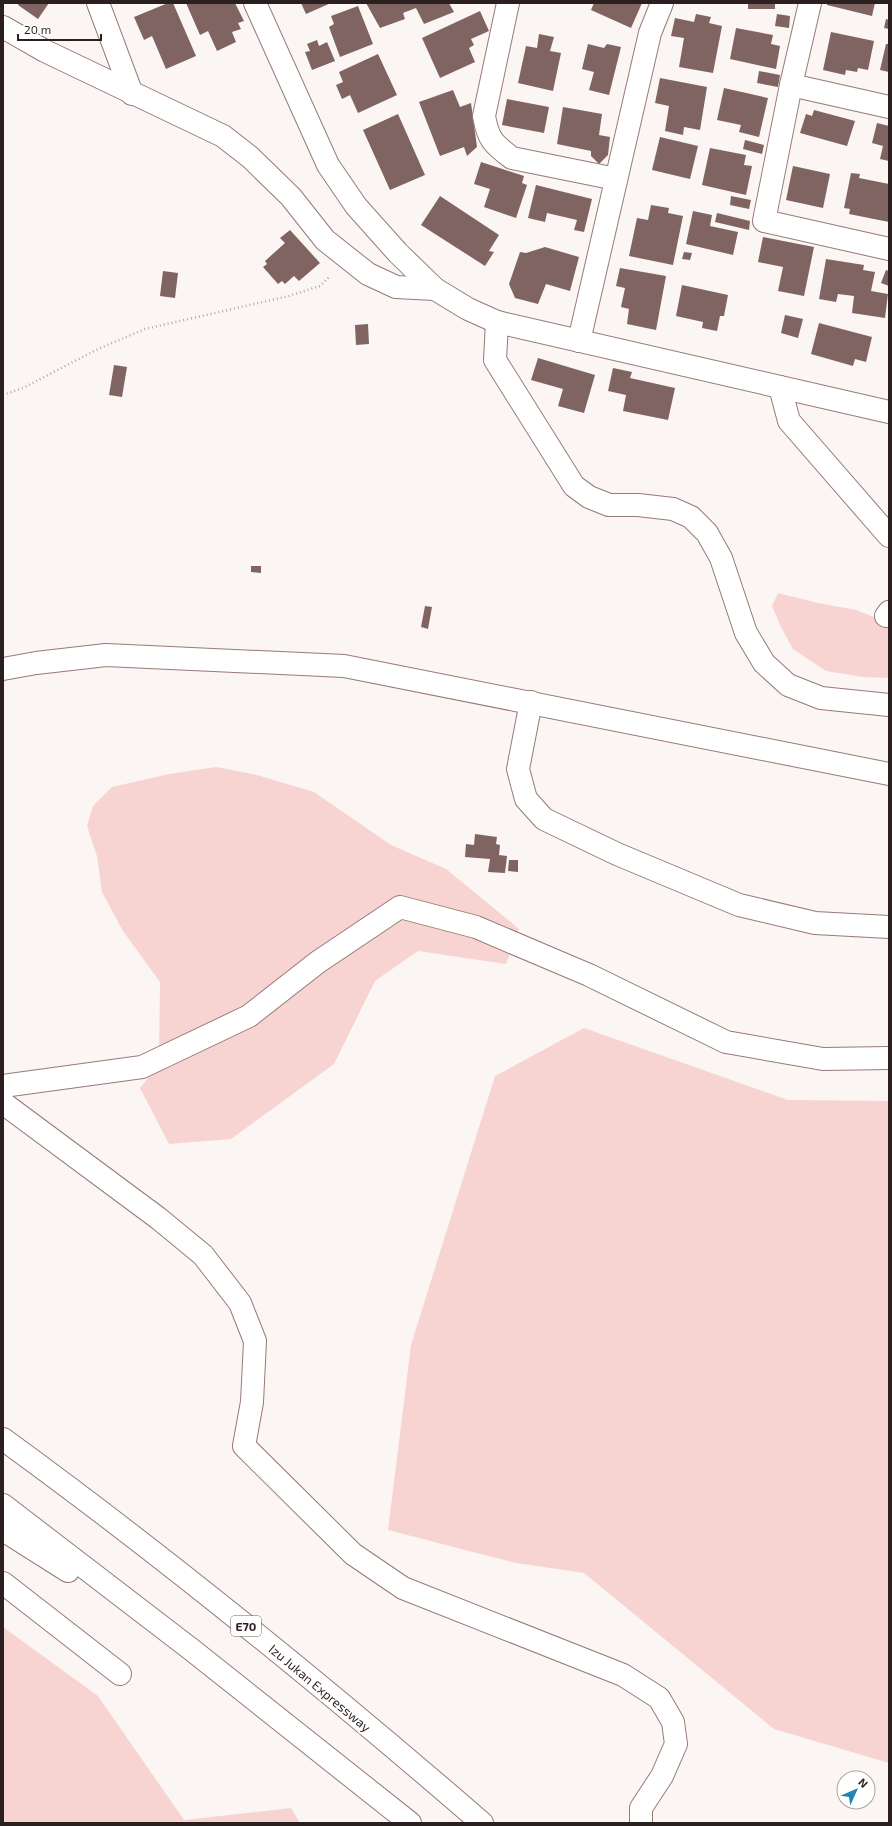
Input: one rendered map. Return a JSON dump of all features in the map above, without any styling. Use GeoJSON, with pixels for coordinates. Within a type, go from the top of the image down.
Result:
{"type":"FeatureCollection","features":[{"type":"Feature","properties":{"kind":"main road"},"geometry":{"type":"LineString","coordinates":[[98,3],[132,94]]}},
{"type":"Feature","properties":{"kind":"main road"},"geometry":{"type":"LineString","coordinates":[[255,3],[328,164],[356,206],[398,253],[435,289],[468,309],[497,322],[889,412]]}},
{"type":"Feature","properties":{"kind":"main road"},"geometry":{"type":"LineString","coordinates":[[508,3],[484,116],[487,133],[498,148],[512,158],[616,179]]}},
{"type":"Feature","properties":{"kind":"main road"},"geometry":{"type":"LineString","coordinates":[[580,341],[650,33],[662,3]]}},
{"type":"Feature","properties":{"kind":"main road"},"geometry":{"type":"LineString","coordinates":[[810,3],[791,85],[764,221],[889,249]]}},
{"type":"Feature","properties":{"kind":"main road"},"geometry":{"type":"LineString","coordinates":[[3,27],[45,51],[132,94],[223,136],[250,157],[291,197],[325,240],[368,274],[396,287],[435,289]]}},
{"type":"Feature","properties":{"kind":"main road"},"geometry":{"type":"LineString","coordinates":[[791,85],[889,107]]}},
{"type":"Feature","properties":{"kind":"main road"},"geometry":{"type":"LineString","coordinates":[[497,322],[495,360],[574,486],[589,497],[609,505],[638,505],[673,509],[691,517],[707,533],[721,558],[746,633],[764,663],[788,685],[822,698],[889,705]]}},
{"type":"Feature","properties":{"kind":"main road"},"geometry":{"type":"LineString","coordinates":[[780,387],[789,421],[889,536]]}},
{"type":"Feature","properties":{"kind":"main road"},"geometry":{"type":"LineString","coordinates":[[3,669],[36,663],[106,655],[344,666],[889,774]]}},
{"type":"Feature","properties":{"kind":"main road"},"geometry":{"type":"LineString","coordinates":[[531,702],[518,768],[526,799],[544,819],[617,854],[739,905],[815,923],[889,927]]}},
{"type":"Feature","properties":{"kind":"main road"},"geometry":{"type":"LineString","coordinates":[[3,1086],[142,1067],[249,1016],[318,962],[400,907],[476,927],[589,975],[726,1042],[823,1059],[889,1058]]}},
{"type":"Feature","properties":{"kind":"main road"},"geometry":{"type":"LineString","coordinates":[[3,1103],[158,1218],[202,1255],[240,1303],[255,1341],[252,1402],[244,1446],[353,1554],[403,1588],[623,1675],[659,1698],[673,1722],[676,1744],[662,1776],[641,1808],[641,1823]]}},
{"type":"Feature","properties":{"kind":"main road"},"geometry":{"type":"LineString","coordinates":[[3,1433],[53,1476]]}},
{"type":"Feature","properties":{"kind":"main road","name":"Izu Jukan Expressway"},"geometry":{"type":"LineString","coordinates":[[3,1439],[225,1608],[482,1823]]}},
{"type":"Feature","properties":{"kind":"main road"},"geometry":{"type":"LineString","coordinates":[[3,1506],[192,1650],[410,1823]]}},
{"type":"Feature","properties":{"kind":"main road"},"geometry":{"type":"LineString","coordinates":[[3,1530],[192,1650]]}},
{"type":"Feature","properties":{"kind":"main road"},"geometry":{"type":"LineString","coordinates":[[3,1583],[120,1674]]}},
{"type":"Feature","properties":{"kind":"path"},"geometry":{"type":"LineString","coordinates":[[3,395],[23,388],[98,348],[145,329],[289,296],[320,286],[346,258]]}},
{"type":"Feature","properties":{"kind":"shaded area"},"geometry":{"type":"Polygon","coordinates":[[[778,593],[818,603],[856,610],[889,623],[889,678],[863,677],[826,671],[793,649],[772,606],[778,593]]]}},
{"type":"Feature","properties":{"kind":"shaded area"},"geometry":{"type":"Polygon","coordinates":[[[216,767],[257,775],[314,792],[391,845],[446,869],[519,929],[506,964],[418,951],[375,981],[334,1064],[231,1139],[169,1144],[140,1088],[159,1064],[160,982],[123,931],[102,892],[97,856],[87,826],[93,806],[112,787],[169,774],[216,767]]]}},
{"type":"Feature","properties":{"kind":"shaded area"},"geometry":{"type":"Polygon","coordinates":[[[584,1028],[788,1100],[889,1101],[889,1763],[774,1729],[584,1573],[516,1563],[388,1530],[411,1345],[495,1076],[584,1028]]]}},
{"type":"Feature","properties":{"kind":"shaded area"},"geometry":{"type":"Polygon","coordinates":[[[3,1627],[98,1696],[184,1820],[291,1808],[300,1823],[3,1823],[3,1627]]]}},
{"type":"Feature","properties":{"kind":"building"},"geometry":{"type":"Polygon","coordinates":[[[19,3],[49,3],[38,19],[18,5],[19,3]]]}},
{"type":"Feature","properties":{"kind":"building"},"geometry":{"type":"Polygon","coordinates":[[[168,3],[173,3],[196,56],[166,69],[152,36],[144,40],[134,17],[168,3]]]}},
{"type":"Feature","properties":{"kind":"building"},"geometry":{"type":"Polygon","coordinates":[[[186,3],[235,3],[244,21],[238,23],[241,29],[232,32],[236,42],[217,51],[208,31],[200,35],[186,3]]]}},
{"type":"Feature","properties":{"kind":"building"},"geometry":{"type":"Polygon","coordinates":[[[301,3],[331,3],[306,14],[301,3]]]}},
{"type":"Feature","properties":{"kind":"building"},"geometry":{"type":"Polygon","coordinates":[[[366,3],[449,3],[454,12],[424,24],[416,8],[403,13],[405,19],[380,28],[366,3]]]}},
{"type":"Feature","properties":{"kind":"building"},"geometry":{"type":"Polygon","coordinates":[[[594,3],[642,3],[631,28],[591,10],[594,3]]]}},
{"type":"Feature","properties":{"kind":"building"},"geometry":{"type":"Polygon","coordinates":[[[748,3],[775,3],[775,9],[748,9],[748,3]]]}},
{"type":"Feature","properties":{"kind":"building"},"geometry":{"type":"Polygon","coordinates":[[[827,3],[875,3],[872,16],[827,5],[827,3]]]}},
{"type":"Feature","properties":{"kind":"building"},"geometry":{"type":"Polygon","coordinates":[[[358,6],[373,44],[340,57],[329,27],[334,24],[331,16],[358,6]]]}},
{"type":"Feature","properties":{"kind":"building"},"geometry":{"type":"Polygon","coordinates":[[[480,11],[489,31],[471,39],[474,45],[469,48],[475,62],[440,78],[422,38],[480,11]]]}},
{"type":"Feature","properties":{"kind":"building"},"geometry":{"type":"Polygon","coordinates":[[[696,14],[711,17],[709,23],[722,26],[713,73],[679,67],[684,38],[671,36],[675,18],[694,22],[696,14]]]}},
{"type":"Feature","properties":{"kind":"building"},"geometry":{"type":"Polygon","coordinates":[[[777,14],[790,16],[789,28],[775,26],[777,14]]]}},
{"type":"Feature","properties":{"kind":"building"},"geometry":{"type":"Polygon","coordinates":[[[886,19],[889,20],[889,29],[884,28],[886,19]]]}},
{"type":"Feature","properties":{"kind":"building"},"geometry":{"type":"Polygon","coordinates":[[[736,28],[773,35],[771,44],[780,46],[776,69],[730,59],[736,28]]]}},
{"type":"Feature","properties":{"kind":"building"},"geometry":{"type":"Polygon","coordinates":[[[831,32],[874,41],[868,70],[858,68],[857,72],[846,70],[845,75],[823,70],[831,32]]]}},
{"type":"Feature","properties":{"kind":"building"},"geometry":{"type":"Polygon","coordinates":[[[539,34],[554,37],[550,51],[561,53],[553,91],[518,83],[526,46],[537,48],[539,34]]]}},
{"type":"Feature","properties":{"kind":"building"},"geometry":{"type":"Polygon","coordinates":[[[317,40],[319,46],[327,42],[335,61],[312,70],[305,52],[310,51],[307,44],[317,40]]]}},
{"type":"Feature","properties":{"kind":"building"},"geometry":{"type":"Polygon","coordinates":[[[588,44],[604,48],[607,44],[621,47],[609,95],[589,90],[594,72],[582,69],[588,44]]]}},
{"type":"Feature","properties":{"kind":"building"},"geometry":{"type":"Polygon","coordinates":[[[886,44],[889,44],[889,72],[880,70],[886,44]]]}},
{"type":"Feature","properties":{"kind":"building"},"geometry":{"type":"Polygon","coordinates":[[[378,54],[397,95],[358,113],[350,95],[342,99],[336,85],[343,82],[339,72],[378,54]]]}},
{"type":"Feature","properties":{"kind":"building"},"geometry":{"type":"Polygon","coordinates":[[[759,71],[780,75],[778,87],[757,83],[759,71]]]}},
{"type":"Feature","properties":{"kind":"building"},"geometry":{"type":"Polygon","coordinates":[[[660,78],[707,87],[700,130],[684,127],[683,135],[665,131],[669,106],[655,103],[660,78]]]}},
{"type":"Feature","properties":{"kind":"building"},"geometry":{"type":"Polygon","coordinates":[[[724,88],[768,98],[759,137],[739,132],[741,125],[717,120],[724,88]]]}},
{"type":"Feature","properties":{"kind":"building"},"geometry":{"type":"Polygon","coordinates":[[[453,90],[460,107],[471,103],[477,147],[467,156],[464,147],[440,156],[419,102],[453,90]]]}},
{"type":"Feature","properties":{"kind":"building"},"geometry":{"type":"Polygon","coordinates":[[[507,99],[549,107],[544,133],[502,125],[507,99]]]}},
{"type":"Feature","properties":{"kind":"building"},"geometry":{"type":"Polygon","coordinates":[[[563,107],[602,114],[599,135],[610,137],[608,155],[599,164],[591,156],[591,151],[557,144],[563,107]]]}},
{"type":"Feature","properties":{"kind":"building"},"geometry":{"type":"Polygon","coordinates":[[[814,110],[855,121],[847,146],[800,133],[806,114],[812,116],[814,110]]]}},
{"type":"Feature","properties":{"kind":"building"},"geometry":{"type":"Polygon","coordinates":[[[398,114],[425,175],[390,190],[363,130],[398,114]]]}},
{"type":"Feature","properties":{"kind":"building"},"geometry":{"type":"Polygon","coordinates":[[[877,123],[889,126],[889,161],[880,159],[883,146],[872,143],[877,123]]]}},
{"type":"Feature","properties":{"kind":"building"},"geometry":{"type":"Polygon","coordinates":[[[660,137],[698,146],[690,179],[652,170],[660,137]]]}},
{"type":"Feature","properties":{"kind":"building"},"geometry":{"type":"Polygon","coordinates":[[[745,140],[764,145],[762,154],[743,149],[745,140]]]}},
{"type":"Feature","properties":{"kind":"building"},"geometry":{"type":"Polygon","coordinates":[[[710,148],[746,155],[744,165],[752,166],[746,195],[702,185],[710,148]]]}},
{"type":"Feature","properties":{"kind":"building"},"geometry":{"type":"Polygon","coordinates":[[[481,162],[524,176],[522,183],[527,185],[516,218],[484,207],[490,189],[474,184],[481,162]]]}},
{"type":"Feature","properties":{"kind":"building"},"geometry":{"type":"Polygon","coordinates":[[[793,166],[830,174],[823,208],[786,200],[793,166]]]}},
{"type":"Feature","properties":{"kind":"building"},"geometry":{"type":"Polygon","coordinates":[[[851,173],[860,174],[859,178],[889,184],[889,222],[849,214],[850,209],[844,208],[851,173]]]}},
{"type":"Feature","properties":{"kind":"building"},"geometry":{"type":"Polygon","coordinates":[[[536,185],[592,199],[584,232],[574,230],[577,220],[547,213],[545,222],[528,218],[536,185]]]}},
{"type":"Feature","properties":{"kind":"building"},"geometry":{"type":"Polygon","coordinates":[[[440,196],[499,235],[489,251],[494,252],[485,266],[421,225],[440,196]]]}},
{"type":"Feature","properties":{"kind":"building"},"geometry":{"type":"Polygon","coordinates":[[[731,196],[751,200],[749,209],[730,205],[731,196]]]}},
{"type":"Feature","properties":{"kind":"building"},"geometry":{"type":"Polygon","coordinates":[[[651,205],[669,208],[668,213],[683,216],[673,265],[629,256],[637,218],[648,220],[651,205]]]}},
{"type":"Feature","properties":{"kind":"building"},"geometry":{"type":"Polygon","coordinates":[[[693,211],[712,215],[710,226],[738,232],[733,255],[686,244],[693,211]]]}},
{"type":"Feature","properties":{"kind":"building"},"geometry":{"type":"Polygon","coordinates":[[[717,213],[750,221],[749,230],[715,222],[717,213]]]}},
{"type":"Feature","properties":{"kind":"building"},"geometry":{"type":"Polygon","coordinates":[[[290,230],[320,263],[299,281],[294,276],[285,284],[282,281],[278,284],[263,267],[267,264],[265,261],[285,243],[280,238],[290,230]]]}},
{"type":"Feature","properties":{"kind":"building"},"geometry":{"type":"Polygon","coordinates":[[[763,237],[814,247],[804,296],[778,291],[783,267],[758,262],[763,237]]]}},
{"type":"Feature","properties":{"kind":"building"},"geometry":{"type":"Polygon","coordinates":[[[545,247],[579,257],[570,291],[546,284],[538,304],[515,298],[509,284],[520,252],[526,253],[545,247]]]}},
{"type":"Feature","properties":{"kind":"building"},"geometry":{"type":"Polygon","coordinates":[[[684,252],[692,253],[690,260],[682,259],[684,252]]]}},
{"type":"Feature","properties":{"kind":"building"},"geometry":{"type":"Polygon","coordinates":[[[826,259],[864,265],[863,270],[875,272],[871,291],[888,294],[885,318],[852,313],[854,296],[838,294],[836,302],[819,299],[826,259]]]}},
{"type":"Feature","properties":{"kind":"building"},"geometry":{"type":"Polygon","coordinates":[[[620,268],[666,276],[656,330],[627,324],[629,309],[621,307],[625,288],[616,286],[620,268]]]}},
{"type":"Feature","properties":{"kind":"building"},"geometry":{"type":"Polygon","coordinates":[[[886,270],[889,271],[889,286],[881,283],[886,270]]]}},
{"type":"Feature","properties":{"kind":"building"},"geometry":{"type":"Polygon","coordinates":[[[163,271],[178,273],[175,298],[160,296],[163,271]]]}},
{"type":"Feature","properties":{"kind":"building"},"geometry":{"type":"Polygon","coordinates":[[[682,285],[728,295],[724,316],[720,316],[717,331],[702,328],[703,322],[676,316],[682,285]]]}},
{"type":"Feature","properties":{"kind":"building"},"geometry":{"type":"Polygon","coordinates":[[[785,315],[803,319],[798,338],[781,333],[785,315]]]}},
{"type":"Feature","properties":{"kind":"building"},"geometry":{"type":"Polygon","coordinates":[[[819,323],[872,337],[866,362],[855,359],[853,366],[811,354],[819,323]]]}},
{"type":"Feature","properties":{"kind":"building"},"geometry":{"type":"Polygon","coordinates":[[[368,324],[369,344],[356,345],[355,325],[368,324]]]}},
{"type":"Feature","properties":{"kind":"building"},"geometry":{"type":"Polygon","coordinates":[[[538,358],[595,375],[584,413],[558,406],[563,389],[531,380],[538,358]]]}},
{"type":"Feature","properties":{"kind":"building"},"geometry":{"type":"Polygon","coordinates":[[[114,365],[127,367],[122,397],[109,395],[114,365]]]}},
{"type":"Feature","properties":{"kind":"building"},"geometry":{"type":"Polygon","coordinates":[[[613,368],[632,372],[630,378],[675,388],[668,420],[623,411],[626,395],[608,391],[613,368]]]}},
{"type":"Feature","properties":{"kind":"building"},"geometry":{"type":"Polygon","coordinates":[[[251,566],[261,566],[261,573],[251,572],[251,566]]]}},
{"type":"Feature","properties":{"kind":"building"},"geometry":{"type":"Polygon","coordinates":[[[425,606],[432,607],[428,629],[421,627],[425,606]]]}},
{"type":"Feature","properties":{"kind":"building"},"geometry":{"type":"Polygon","coordinates":[[[475,834],[497,837],[496,844],[500,845],[499,855],[507,856],[505,873],[488,872],[490,859],[465,857],[466,844],[474,845],[475,834]]]}},
{"type":"Feature","properties":{"kind":"building"},"geometry":{"type":"Polygon","coordinates":[[[509,860],[518,860],[518,872],[508,871],[509,860]]]}}]}
